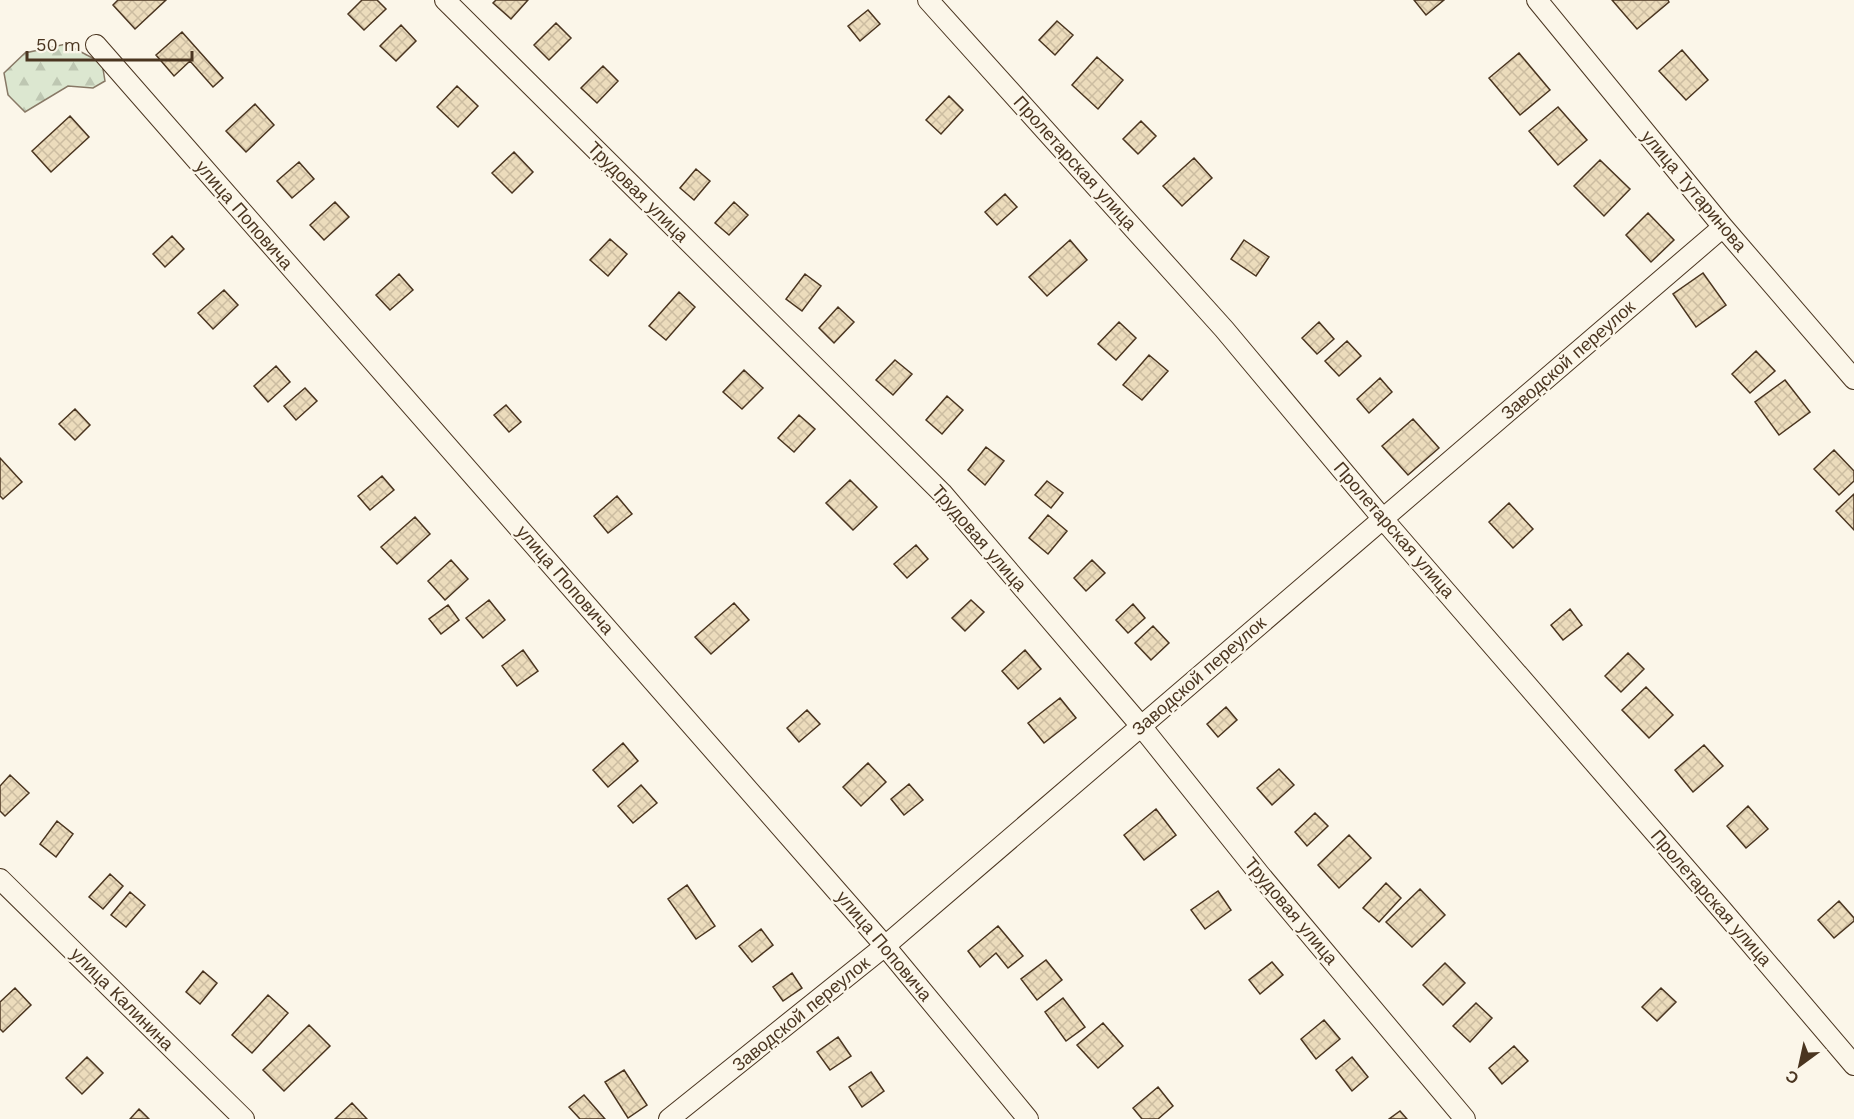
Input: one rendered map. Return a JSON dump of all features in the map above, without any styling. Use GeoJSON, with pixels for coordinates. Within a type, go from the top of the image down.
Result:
{"type":"FeatureCollection","features":[{"type":"Feature","properties":{"kind":"street","name":"Трудовая улица"},"geometry":{"type":"LineString","coordinates":[[445,0],[942,493],[1142,726],[1261,876],[1465,1119]]}},
{"type":"Feature","properties":{"kind":"street","name":"Пролетарская улица"},"geometry":{"type":"LineString","coordinates":[[928,0],[1224,329],[1383,519],[1854,1065]]}},
{"type":"Feature","properties":{"kind":"street","name":"улица Тутаринова"},"geometry":{"type":"LineString","coordinates":[[1537,0],[1723,227],[1854,379]]}},
{"type":"Feature","properties":{"kind":"street","name":"улица Поповича"},"geometry":{"type":"LineString","coordinates":[[96,45],[885,946],[1028,1119]]}},
{"type":"Feature","properties":{"kind":"street","name":"Заводской переулок"},"geometry":{"type":"LineString","coordinates":[[669,1119],[885,946],[1723,227]]}},
{"type":"Feature","properties":{"kind":"street","name":"улица Калинина"},"geometry":{"type":"LineString","coordinates":[[0,879],[244,1119]]}},
{"type":"Feature","properties":{"kind":"green space"},"geometry":{"type":"Polygon","coordinates":[[[66,44],[102,63],[105,81],[93,88],[68,86],[25,112],[8,95],[4,73],[25,53],[66,44]]]}},
{"type":"Feature","properties":{"kind":"building"},"geometry":{"type":"Polygon","coordinates":[[[118,0],[166,0],[135,29],[113,5],[118,0]]]}},
{"type":"Feature","properties":{"kind":"building"},"geometry":{"type":"Polygon","coordinates":[[[362,0],[377,0],[386,9],[364,30],[348,14],[362,0]]]}},
{"type":"Feature","properties":{"kind":"building"},"geometry":{"type":"Polygon","coordinates":[[[496,0],[528,0],[511,19],[493,3],[496,0]]]}},
{"type":"Feature","properties":{"kind":"building"},"geometry":{"type":"Polygon","coordinates":[[[1414,0],[1444,0],[1426,15],[1414,0]]]}},
{"type":"Feature","properties":{"kind":"building"},"geometry":{"type":"Polygon","coordinates":[[[1612,0],[1668,0],[1669,2],[1637,29],[1612,0]]]}},
{"type":"Feature","properties":{"kind":"building"},"geometry":{"type":"Polygon","coordinates":[[[868,10],[880,24],[860,41],[848,26],[868,10]]]}},
{"type":"Feature","properties":{"kind":"building"},"geometry":{"type":"Polygon","coordinates":[[[1057,21],[1073,35],[1055,55],[1039,40],[1057,21]]]}},
{"type":"Feature","properties":{"kind":"building"},"geometry":{"type":"Polygon","coordinates":[[[556,23],[571,38],[549,60],[534,45],[556,23]]]}},
{"type":"Feature","properties":{"kind":"building"},"geometry":{"type":"Polygon","coordinates":[[[401,25],[416,41],[396,61],[380,46],[401,25]]]}},
{"type":"Feature","properties":{"kind":"building"},"geometry":{"type":"Polygon","coordinates":[[[182,32],[223,78],[213,87],[190,61],[174,76],[156,55],[182,32]]]}},
{"type":"Feature","properties":{"kind":"building"},"geometry":{"type":"Polygon","coordinates":[[[1682,50],[1708,80],[1686,100],[1659,71],[1682,50]]]}},
{"type":"Feature","properties":{"kind":"building"},"geometry":{"type":"Polygon","coordinates":[[[1519,53],[1550,90],[1520,115],[1489,78],[1519,53]]]}},
{"type":"Feature","properties":{"kind":"building"},"geometry":{"type":"Polygon","coordinates":[[[1097,57],[1123,80],[1098,109],[1072,85],[1097,57]]]}},
{"type":"Feature","properties":{"kind":"building"},"geometry":{"type":"Polygon","coordinates":[[[603,66],[618,81],[597,103],[581,88],[603,66]]]}},
{"type":"Feature","properties":{"kind":"building"},"geometry":{"type":"Polygon","coordinates":[[[457,86],[478,106],[458,127],[437,107],[457,86]]]}},
{"type":"Feature","properties":{"kind":"building"},"geometry":{"type":"Polygon","coordinates":[[[949,96],[963,110],[941,134],[926,120],[949,96]]]}},
{"type":"Feature","properties":{"kind":"building"},"geometry":{"type":"Polygon","coordinates":[[[255,104],[274,125],[246,152],[226,131],[255,104]]]}},
{"type":"Feature","properties":{"kind":"building"},"geometry":{"type":"Polygon","coordinates":[[[1558,107],[1587,140],[1558,165],[1529,131],[1558,107]]]}},
{"type":"Feature","properties":{"kind":"building"},"geometry":{"type":"Polygon","coordinates":[[[70,116],[89,137],[51,172],[32,151],[70,116]]]}},
{"type":"Feature","properties":{"kind":"building"},"geometry":{"type":"Polygon","coordinates":[[[1141,121],[1156,136],[1138,154],[1123,139],[1141,121]]]}},
{"type":"Feature","properties":{"kind":"building"},"geometry":{"type":"Polygon","coordinates":[[[514,152],[533,172],[512,193],[492,173],[514,152]]]}},
{"type":"Feature","properties":{"kind":"building"},"geometry":{"type":"Polygon","coordinates":[[[1194,158],[1212,178],[1182,206],[1163,186],[1194,158]]]}},
{"type":"Feature","properties":{"kind":"building"},"geometry":{"type":"Polygon","coordinates":[[[1600,160],[1630,189],[1604,216],[1574,186],[1600,160]]]}},
{"type":"Feature","properties":{"kind":"building"},"geometry":{"type":"Polygon","coordinates":[[[299,162],[314,179],[292,198],[277,181],[299,162]]]}},
{"type":"Feature","properties":{"kind":"building"},"geometry":{"type":"Polygon","coordinates":[[[696,169],[710,181],[694,200],[680,188],[696,169]]]}},
{"type":"Feature","properties":{"kind":"building"},"geometry":{"type":"Polygon","coordinates":[[[1005,194],[1017,207],[997,225],[985,212],[1005,194]]]}},
{"type":"Feature","properties":{"kind":"building"},"geometry":{"type":"Polygon","coordinates":[[[335,202],[349,217],[324,240],[310,225],[335,202]]]}},
{"type":"Feature","properties":{"kind":"building"},"geometry":{"type":"Polygon","coordinates":[[[734,202],[748,215],[729,235],[715,223],[734,202]]]}},
{"type":"Feature","properties":{"kind":"building"},"geometry":{"type":"Polygon","coordinates":[[[1648,213],[1674,240],[1651,262],[1626,235],[1648,213]]]}},
{"type":"Feature","properties":{"kind":"building"},"geometry":{"type":"Polygon","coordinates":[[[172,236],[184,249],[165,267],[153,254],[172,236]]]}},
{"type":"Feature","properties":{"kind":"building"},"geometry":{"type":"Polygon","coordinates":[[[610,239],[627,254],[608,276],[590,260],[610,239]]]}},
{"type":"Feature","properties":{"kind":"building"},"geometry":{"type":"Polygon","coordinates":[[[1070,240],[1087,260],[1047,296],[1029,277],[1070,240]]]}},
{"type":"Feature","properties":{"kind":"building"},"geometry":{"type":"Polygon","coordinates":[[[1244,240],[1269,257],[1256,276],[1231,259],[1244,240]]]}},
{"type":"Feature","properties":{"kind":"building"},"geometry":{"type":"Polygon","coordinates":[[[1703,273],[1726,305],[1696,327],[1673,294],[1703,273]]]}},
{"type":"Feature","properties":{"kind":"building"},"geometry":{"type":"Polygon","coordinates":[[[399,274],[413,290],[390,310],[376,295],[399,274]]]}},
{"type":"Feature","properties":{"kind":"building"},"geometry":{"type":"Polygon","coordinates":[[[805,274],[821,286],[802,311],[786,299],[805,274]]]}},
{"type":"Feature","properties":{"kind":"building"},"geometry":{"type":"Polygon","coordinates":[[[224,290],[238,305],[213,329],[198,313],[224,290]]]}},
{"type":"Feature","properties":{"kind":"building"},"geometry":{"type":"Polygon","coordinates":[[[679,292],[695,307],[666,340],[649,326],[679,292]]]}},
{"type":"Feature","properties":{"kind":"building"},"geometry":{"type":"Polygon","coordinates":[[[838,307],[854,322],[834,343],[819,328],[838,307]]]}},
{"type":"Feature","properties":{"kind":"building"},"geometry":{"type":"Polygon","coordinates":[[[1119,322],[1136,338],[1116,360],[1098,344],[1119,322]]]}},
{"type":"Feature","properties":{"kind":"building"},"geometry":{"type":"Polygon","coordinates":[[[1319,322],[1334,339],[1317,354],[1302,338],[1319,322]]]}},
{"type":"Feature","properties":{"kind":"building"},"geometry":{"type":"Polygon","coordinates":[[[1347,341],[1361,356],[1339,376],[1325,361],[1347,341]]]}},
{"type":"Feature","properties":{"kind":"building"},"geometry":{"type":"Polygon","coordinates":[[[1756,351],[1775,371],[1750,393],[1732,374],[1756,351]]]}},
{"type":"Feature","properties":{"kind":"building"},"geometry":{"type":"Polygon","coordinates":[[[1149,355],[1168,371],[1142,400],[1123,385],[1149,355]]]}},
{"type":"Feature","properties":{"kind":"building"},"geometry":{"type":"Polygon","coordinates":[[[895,360],[912,374],[893,395],[876,380],[895,360]]]}},
{"type":"Feature","properties":{"kind":"building"},"geometry":{"type":"Polygon","coordinates":[[[276,366],[290,382],[268,402],[254,386],[276,366]]]}},
{"type":"Feature","properties":{"kind":"building"},"geometry":{"type":"Polygon","coordinates":[[[744,370],[763,388],[742,409],[723,392],[744,370]]]}},
{"type":"Feature","properties":{"kind":"building"},"geometry":{"type":"Polygon","coordinates":[[[1380,378],[1392,392],[1369,413],[1357,399],[1380,378]]]}},
{"type":"Feature","properties":{"kind":"building"},"geometry":{"type":"Polygon","coordinates":[[[1785,380],[1810,412],[1779,435],[1755,402],[1785,380]]]}},
{"type":"Feature","properties":{"kind":"building"},"geometry":{"type":"Polygon","coordinates":[[[305,388],[317,401],[296,420],[284,406],[305,388]]]}},
{"type":"Feature","properties":{"kind":"building"},"geometry":{"type":"Polygon","coordinates":[[[947,396],[963,410],[942,434],[926,420],[947,396]]]}},
{"type":"Feature","properties":{"kind":"building"},"geometry":{"type":"Polygon","coordinates":[[[506,405],[521,422],[509,432],[494,415],[506,405]]]}},
{"type":"Feature","properties":{"kind":"building"},"geometry":{"type":"Polygon","coordinates":[[[75,409],[90,425],[75,440],[59,424],[75,409]]]}},
{"type":"Feature","properties":{"kind":"building"},"geometry":{"type":"Polygon","coordinates":[[[799,415],[815,429],[794,452],[778,438],[799,415]]]}},
{"type":"Feature","properties":{"kind":"building"},"geometry":{"type":"Polygon","coordinates":[[[1413,419],[1439,448],[1408,475],[1382,446],[1413,419]]]}},
{"type":"Feature","properties":{"kind":"building"},"geometry":{"type":"Polygon","coordinates":[[[986,447],[1004,461],[985,485],[968,470],[986,447]]]}},
{"type":"Feature","properties":{"kind":"building"},"geometry":{"type":"Polygon","coordinates":[[[1834,450],[1854,471],[1854,481],[1839,495],[1814,469],[1834,450]]]}},
{"type":"Feature","properties":{"kind":"building"},"geometry":{"type":"Polygon","coordinates":[[[0,458],[22,482],[3,499],[0,496],[0,458]]]}},
{"type":"Feature","properties":{"kind":"building"},"geometry":{"type":"Polygon","coordinates":[[[382,476],[394,490],[370,510],[358,496],[382,476]]]}},
{"type":"Feature","properties":{"kind":"building"},"geometry":{"type":"Polygon","coordinates":[[[850,480],[877,507],[853,530],[826,503],[850,480]]]}},
{"type":"Feature","properties":{"kind":"building"},"geometry":{"type":"Polygon","coordinates":[[[1047,481],[1063,493],[1051,508],[1035,495],[1047,481]]]}},
{"type":"Feature","properties":{"kind":"building"},"geometry":{"type":"Polygon","coordinates":[[[1854,494],[1854,530],[1836,511],[1854,494]]]}},
{"type":"Feature","properties":{"kind":"building"},"geometry":{"type":"Polygon","coordinates":[[[617,496],[632,514],[608,533],[594,516],[617,496]]]}},
{"type":"Feature","properties":{"kind":"building"},"geometry":{"type":"Polygon","coordinates":[[[1509,503],[1533,529],[1513,548],[1489,522],[1509,503]]]}},
{"type":"Feature","properties":{"kind":"building"},"geometry":{"type":"Polygon","coordinates":[[[1048,515],[1067,531],[1048,554],[1029,538],[1048,515]]]}},
{"type":"Feature","properties":{"kind":"building"},"geometry":{"type":"Polygon","coordinates":[[[415,517],[430,534],[397,564],[381,547],[415,517]]]}},
{"type":"Feature","properties":{"kind":"building"},"geometry":{"type":"Polygon","coordinates":[[[916,545],[928,559],[907,578],[894,564],[916,545]]]}},
{"type":"Feature","properties":{"kind":"building"},"geometry":{"type":"Polygon","coordinates":[[[451,560],[468,579],[445,600],[428,581],[451,560]]]}},
{"type":"Feature","properties":{"kind":"building"},"geometry":{"type":"Polygon","coordinates":[[[1092,560],[1105,573],[1086,591],[1074,578],[1092,560]]]}},
{"type":"Feature","properties":{"kind":"building"},"geometry":{"type":"Polygon","coordinates":[[[489,600],[505,620],[483,638],[466,618],[489,600]]]}},
{"type":"Feature","properties":{"kind":"building"},"geometry":{"type":"Polygon","coordinates":[[[971,600],[984,612],[965,631],[952,618],[971,600]]]}},
{"type":"Feature","properties":{"kind":"building"},"geometry":{"type":"Polygon","coordinates":[[[734,603],[749,620],[711,654],[695,637],[734,603]]]}},
{"type":"Feature","properties":{"kind":"building"},"geometry":{"type":"Polygon","coordinates":[[[1133,604],[1145,618],[1128,633],[1116,620],[1133,604]]]}},
{"type":"Feature","properties":{"kind":"building"},"geometry":{"type":"Polygon","coordinates":[[[448,605],[459,620],[441,634],[429,619],[448,605]]]}},
{"type":"Feature","properties":{"kind":"building"},"geometry":{"type":"Polygon","coordinates":[[[1570,609],[1582,625],[1563,640],[1551,625],[1570,609]]]}},
{"type":"Feature","properties":{"kind":"building"},"geometry":{"type":"Polygon","coordinates":[[[1153,626],[1169,643],[1151,660],[1135,643],[1153,626]]]}},
{"type":"Feature","properties":{"kind":"building"},"geometry":{"type":"Polygon","coordinates":[[[523,650],[538,671],[517,686],[502,666],[523,650]]]}},
{"type":"Feature","properties":{"kind":"building"},"geometry":{"type":"Polygon","coordinates":[[[1025,650],[1041,669],[1018,689],[1002,671],[1025,650]]]}},
{"type":"Feature","properties":{"kind":"building"},"geometry":{"type":"Polygon","coordinates":[[[1628,653],[1644,669],[1621,692],[1605,676],[1628,653]]]}},
{"type":"Feature","properties":{"kind":"building"},"geometry":{"type":"Polygon","coordinates":[[[1646,687],[1673,715],[1649,738],[1622,710],[1646,687]]]}},
{"type":"Feature","properties":{"kind":"building"},"geometry":{"type":"Polygon","coordinates":[[[1060,698],[1076,718],[1044,743],[1028,723],[1060,698]]]}},
{"type":"Feature","properties":{"kind":"building"},"geometry":{"type":"Polygon","coordinates":[[[1226,707],[1237,720],[1218,737],[1207,724],[1226,707]]]}},
{"type":"Feature","properties":{"kind":"building"},"geometry":{"type":"Polygon","coordinates":[[[807,710],[820,724],[799,742],[787,728],[807,710]]]}},
{"type":"Feature","properties":{"kind":"building"},"geometry":{"type":"Polygon","coordinates":[[[623,743],[638,761],[608,787],[593,770],[623,743]]]}},
{"type":"Feature","properties":{"kind":"building"},"geometry":{"type":"Polygon","coordinates":[[[1704,745],[1723,766],[1693,792],[1675,770],[1704,745]]]}},
{"type":"Feature","properties":{"kind":"building"},"geometry":{"type":"Polygon","coordinates":[[[868,763],[886,782],[861,806],[843,787],[868,763]]]}},
{"type":"Feature","properties":{"kind":"building"},"geometry":{"type":"Polygon","coordinates":[[[1279,769],[1294,785],[1272,805],[1257,788],[1279,769]]]}},
{"type":"Feature","properties":{"kind":"building"},"geometry":{"type":"Polygon","coordinates":[[[10,775],[29,793],[5,816],[0,811],[0,786],[10,775]]]}},
{"type":"Feature","properties":{"kind":"building"},"geometry":{"type":"Polygon","coordinates":[[[909,784],[923,800],[904,815],[891,799],[909,784]]]}},
{"type":"Feature","properties":{"kind":"building"},"geometry":{"type":"Polygon","coordinates":[[[641,785],[657,803],[633,823],[618,806],[641,785]]]}},
{"type":"Feature","properties":{"kind":"building"},"geometry":{"type":"Polygon","coordinates":[[[1748,806],[1768,829],[1746,848],[1727,826],[1748,806]]]}},
{"type":"Feature","properties":{"kind":"building"},"geometry":{"type":"Polygon","coordinates":[[[1156,809],[1176,835],[1144,860],[1124,835],[1156,809]]]}},
{"type":"Feature","properties":{"kind":"building"},"geometry":{"type":"Polygon","coordinates":[[[1315,813],[1328,826],[1307,846],[1295,832],[1315,813]]]}},
{"type":"Feature","properties":{"kind":"building"},"geometry":{"type":"Polygon","coordinates":[[[57,821],[73,834],[56,857],[40,844],[57,821]]]}},
{"type":"Feature","properties":{"kind":"building"},"geometry":{"type":"Polygon","coordinates":[[[1349,835],[1371,858],[1339,888],[1318,865],[1349,835]]]}},
{"type":"Feature","properties":{"kind":"building"},"geometry":{"type":"Polygon","coordinates":[[[110,874],[123,886],[103,909],[89,897],[110,874]]]}},
{"type":"Feature","properties":{"kind":"building"},"geometry":{"type":"Polygon","coordinates":[[[1386,883],[1401,898],[1379,922],[1363,908],[1386,883]]]}},
{"type":"Feature","properties":{"kind":"building"},"geometry":{"type":"Polygon","coordinates":[[[687,885],[715,926],[696,939],[668,899],[687,885]]]}},
{"type":"Feature","properties":{"kind":"building"},"geometry":{"type":"Polygon","coordinates":[[[1420,889],[1445,915],[1412,947],[1386,922],[1420,889]]]}},
{"type":"Feature","properties":{"kind":"building"},"geometry":{"type":"Polygon","coordinates":[[[1218,891],[1231,910],[1205,929],[1191,910],[1218,891]]]}},
{"type":"Feature","properties":{"kind":"building"},"geometry":{"type":"Polygon","coordinates":[[[130,892],[145,905],[126,927],[111,915],[130,892]]]}},
{"type":"Feature","properties":{"kind":"building"},"geometry":{"type":"Polygon","coordinates":[[[1839,901],[1854,921],[1834,938],[1818,920],[1839,901]]]}},
{"type":"Feature","properties":{"kind":"building"},"geometry":{"type":"Polygon","coordinates":[[[998,926],[1023,956],[1008,968],[996,953],[980,967],[968,951],[998,926]]]}},
{"type":"Feature","properties":{"kind":"building"},"geometry":{"type":"Polygon","coordinates":[[[761,929],[773,945],[752,962],[739,946],[761,929]]]}},
{"type":"Feature","properties":{"kind":"building"},"geometry":{"type":"Polygon","coordinates":[[[1046,960],[1062,980],[1037,1000],[1021,979],[1046,960]]]}},
{"type":"Feature","properties":{"kind":"building"},"geometry":{"type":"Polygon","coordinates":[[[1272,962],[1283,975],[1260,994],[1249,980],[1272,962]]]}},
{"type":"Feature","properties":{"kind":"building"},"geometry":{"type":"Polygon","coordinates":[[[1445,963],[1465,983],[1443,1005],[1423,985],[1445,963]]]}},
{"type":"Feature","properties":{"kind":"building"},"geometry":{"type":"Polygon","coordinates":[[[203,971],[217,983],[200,1004],[186,992],[203,971]]]}},
{"type":"Feature","properties":{"kind":"building"},"geometry":{"type":"Polygon","coordinates":[[[792,973],[802,988],[783,1001],[773,987],[792,973]]]}},
{"type":"Feature","properties":{"kind":"building"},"geometry":{"type":"Polygon","coordinates":[[[15,988],[31,1005],[3,1032],[0,1029],[0,1002],[15,988]]]}},
{"type":"Feature","properties":{"kind":"building"},"geometry":{"type":"Polygon","coordinates":[[[1661,988],[1676,1002],[1657,1021],[1642,1007],[1661,988]]]}},
{"type":"Feature","properties":{"kind":"building"},"geometry":{"type":"Polygon","coordinates":[[[268,995],[288,1013],[252,1053],[232,1035],[268,995]]]}},
{"type":"Feature","properties":{"kind":"building"},"geometry":{"type":"Polygon","coordinates":[[[1063,998],[1085,1027],[1066,1041],[1045,1012],[1063,998]]]}},
{"type":"Feature","properties":{"kind":"building"},"geometry":{"type":"Polygon","coordinates":[[[1476,1003],[1492,1018],[1470,1042],[1453,1026],[1476,1003]]]}},
{"type":"Feature","properties":{"kind":"building"},"geometry":{"type":"Polygon","coordinates":[[[1324,1020],[1340,1039],[1316,1059],[1301,1039],[1324,1020]]]}},
{"type":"Feature","properties":{"kind":"building"},"geometry":{"type":"Polygon","coordinates":[[[1103,1023],[1123,1046],[1098,1068],[1077,1045],[1103,1023]]]}},
{"type":"Feature","properties":{"kind":"building"},"geometry":{"type":"Polygon","coordinates":[[[309,1025],[330,1046],[284,1091],[263,1070],[309,1025]]]}},
{"type":"Feature","properties":{"kind":"building"},"geometry":{"type":"Polygon","coordinates":[[[838,1037],[851,1056],[830,1070],[817,1052],[838,1037]]]}},
{"type":"Feature","properties":{"kind":"building"},"geometry":{"type":"Polygon","coordinates":[[[1514,1046],[1528,1061],[1502,1084],[1489,1068],[1514,1046]]]}},
{"type":"Feature","properties":{"kind":"building"},"geometry":{"type":"Polygon","coordinates":[[[87,1057],[103,1073],[82,1094],[66,1078],[87,1057]]]}},
{"type":"Feature","properties":{"kind":"building"},"geometry":{"type":"Polygon","coordinates":[[[1352,1057],[1368,1077],[1352,1091],[1336,1070],[1352,1057]]]}},
{"type":"Feature","properties":{"kind":"building"},"geometry":{"type":"Polygon","coordinates":[[[624,1070],[647,1105],[628,1118],[605,1082],[624,1070]]]}},
{"type":"Feature","properties":{"kind":"building"},"geometry":{"type":"Polygon","coordinates":[[[871,1072],[884,1091],[862,1107],[849,1087],[871,1072]]]}},
{"type":"Feature","properties":{"kind":"building"},"geometry":{"type":"Polygon","coordinates":[[[1158,1087],[1173,1106],[1158,1119],[1142,1119],[1133,1108],[1158,1087]]]}},
{"type":"Feature","properties":{"kind":"building"},"geometry":{"type":"Polygon","coordinates":[[[584,1095],[605,1119],[580,1119],[569,1107],[584,1095]]]}},
{"type":"Feature","properties":{"kind":"building"},"geometry":{"type":"Polygon","coordinates":[[[352,1103],[367,1119],[335,1119],[352,1103]]]}},
{"type":"Feature","properties":{"kind":"building"},"geometry":{"type":"Polygon","coordinates":[[[139,1109],[149,1119],[130,1119],[139,1109]]]}},
{"type":"Feature","properties":{"kind":"building"},"geometry":{"type":"Polygon","coordinates":[[[1400,1111],[1407,1119],[1389,1119],[1400,1111]]]}}]}
